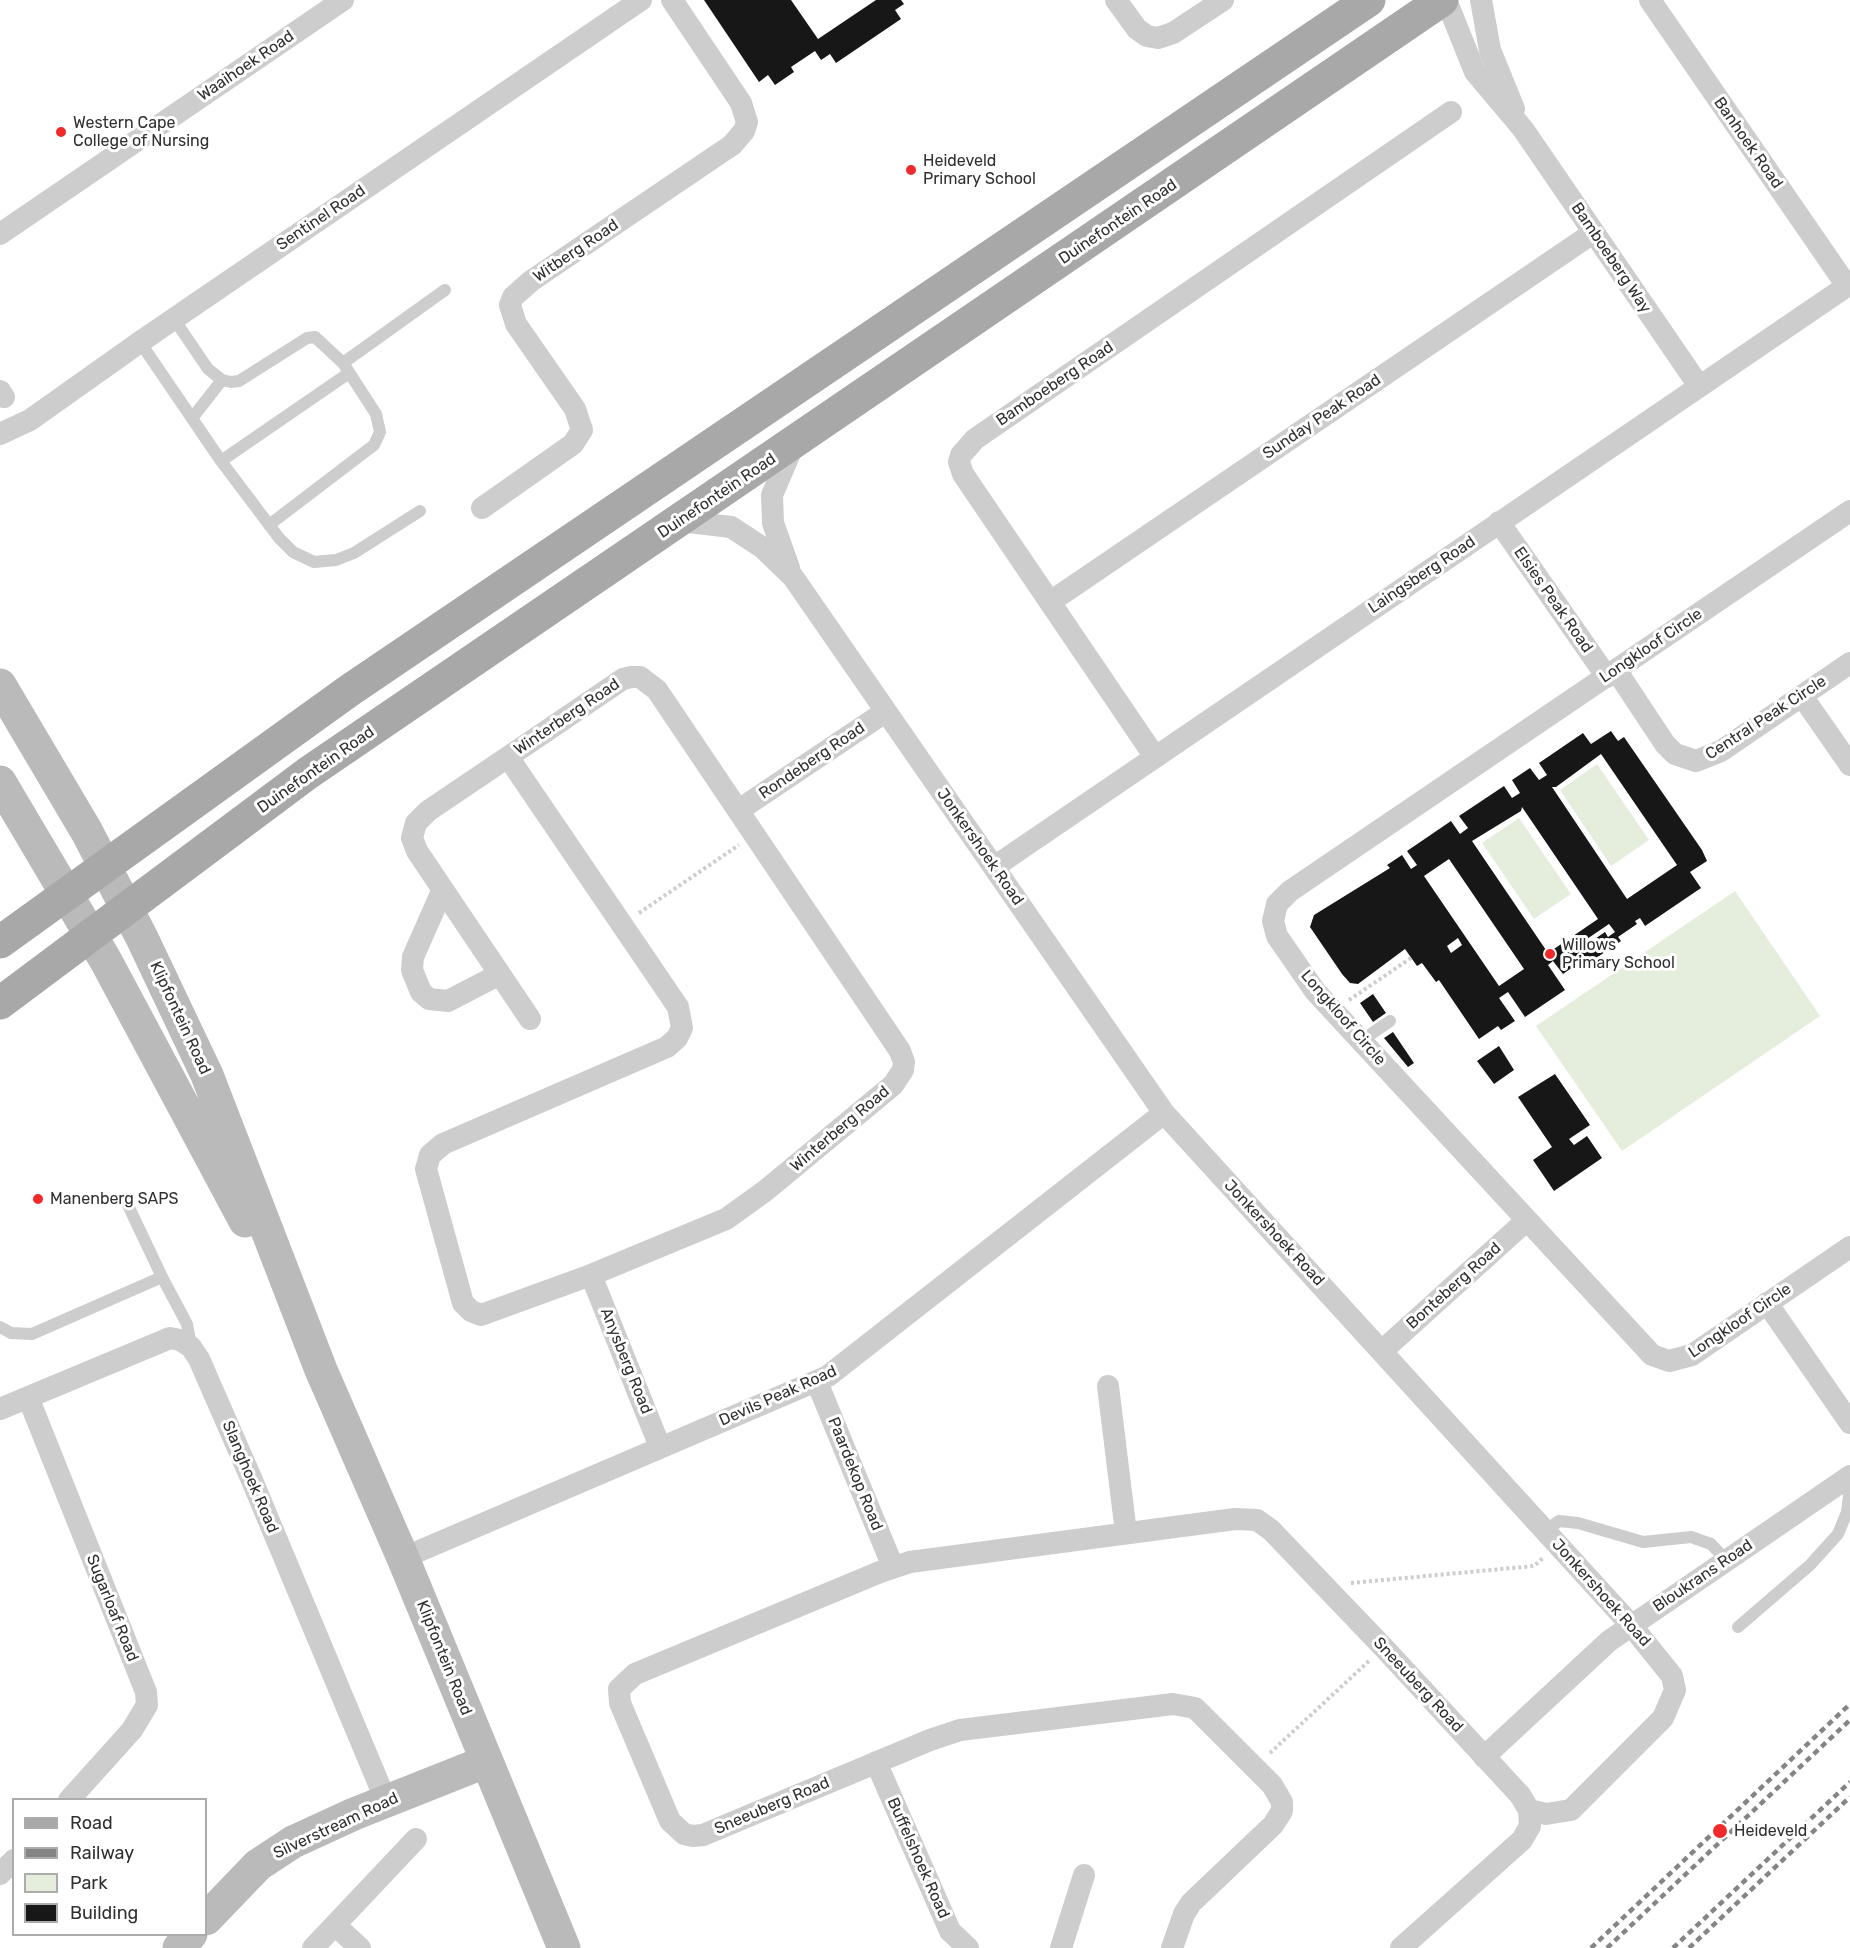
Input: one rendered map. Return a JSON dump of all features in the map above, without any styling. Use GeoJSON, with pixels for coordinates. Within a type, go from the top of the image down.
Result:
{"type":"FeatureCollection","features":[{"type":"Feature","properties":{"kind":"main road"},"geometry":{"type":"LineString","coordinates":[[0,942],[66,897],[104,867],[360,684],[1369,0]]}},
{"type":"Feature","properties":{"kind":"main road","name":"Duinefontein Road"},"geometry":{"type":"LineString","coordinates":[[0,1002],[308,773],[1444,0]]}},
{"type":"Feature","properties":{"kind":"main road","name":"Klipfontein Road"},"geometry":{"type":"LineString","coordinates":[[0,685],[87,832],[207,1075],[321,1370],[403,1558],[485,1762],[564,1948]]}},
{"type":"Feature","properties":{"kind":"main road","name":"Klipfontein Road"},"geometry":{"type":"LineString","coordinates":[[0,782],[66,897],[90,934],[198,1131],[321,1370]]}},
{"type":"Feature","properties":{"kind":"main road","name":"Silverstream Road"},"geometry":{"type":"LineString","coordinates":[[207,1918],[240,1882],[271,1855],[293,1842],[386,1801],[485,1762]]}},
{"type":"Feature","properties":{"kind":"main road"},"geometry":{"type":"LineString","coordinates":[[179,1948],[190,1936]]}},
{"type":"Feature","properties":{"kind":"street","name":"Waaihoek Road"},"geometry":{"type":"LineString","coordinates":[[0,234],[343,0]]}},
{"type":"Feature","properties":{"kind":"street","name":"Sentinel Road"},"geometry":{"type":"LineString","coordinates":[[0,434],[30,420],[140,342],[641,0]]}},
{"type":"Feature","properties":{"kind":"street","name":"Witberg Road"},"geometry":{"type":"LineString","coordinates":[[482,508],[573,444],[582,430],[575,409],[516,324],[510,305],[513,297],[531,281],[732,145],[744,131],[747,122],[741,103],[672,0]]}},
{"type":"Feature","properties":{"kind":"street"},"geometry":{"type":"LineString","coordinates":[[1116,0],[1137,29],[1147,36],[1158,38],[1173,33],[1222,0]]}},
{"type":"Feature","properties":{"kind":"street","name":"Bamboeberg Way"},"geometry":{"type":"LineString","coordinates":[[1444,0],[1475,72],[1523,129],[1699,386]]}},
{"type":"Feature","properties":{"kind":"street","name":"Bamboeberg Way"},"geometry":{"type":"LineString","coordinates":[[1481,0],[1490,50],[1498,75],[1523,129]]}},
{"type":"Feature","properties":{"kind":"street","name":"Banhoek Road"},"geometry":{"type":"LineString","coordinates":[[1650,0],[1848,285]]}},
{"type":"Feature","properties":{"kind":"street","name":"Bamboeberg Road"},"geometry":{"type":"LineString","coordinates":[[1155,757],[963,474],[959,462],[965,448],[1451,112]]}},
{"type":"Feature","properties":{"kind":"street","name":"Sunday Peak Road"},"geometry":{"type":"LineString","coordinates":[[1050,602],[1593,233]]}},
{"type":"Feature","properties":{"kind":"street","name":"Laingsberg Road"},"geometry":{"type":"LineString","coordinates":[[994,867],[1848,285]]}},
{"type":"Feature","properties":{"kind":"street","name":"Jonkershoek Road"},"geometry":{"type":"LineString","coordinates":[[793,578],[771,514],[772,495],[795,443]]}},
{"type":"Feature","properties":{"kind":"street","name":"Longkloof Circle"},"geometry":{"type":"LineString","coordinates":[[1850,511],[1290,891],[1277,904],[1273,921],[1277,936],[1315,991],[1646,1348],[1660,1359],[1677,1360],[1692,1355],[1850,1247]]}},
{"type":"Feature","properties":{"kind":"street","name":"Jonkershoek Road"},"geometry":{"type":"LineString","coordinates":[[680,521],[731,527],[763,548],[793,578],[1164,1113],[1382,1351],[1547,1542],[1631,1625],[1672,1676],[1675,1690],[1671,1706],[1663,1719],[1571,1810],[1546,1814],[1529,1810]]}},
{"type":"Feature","properties":{"kind":"street","name":"Elsies Peak Road"},"geometry":{"type":"LineString","coordinates":[[1499,522],[1612,674]]}},
{"type":"Feature","properties":{"kind":"street","name":"Central Peak Circle"},"geometry":{"type":"LineString","coordinates":[[1612,674],[1665,744],[1675,754],[1696,761],[1721,751],[1850,663]]}},
{"type":"Feature","properties":{"kind":"street","name":"Winterberg Road"},"geometry":{"type":"LineString","coordinates":[[640,677],[657,690],[740,810],[900,1051],[903,1070],[893,1085],[744,1208],[726,1219],[591,1275],[496,1311],[481,1315],[471,1311],[463,1303],[426,1169],[430,1155],[443,1143],[667,1047],[682,1028],[678,1007],[508,757],[622,679],[640,677]]}},
{"type":"Feature","properties":{"kind":"street"},"geometry":{"type":"LineString","coordinates":[[1802,696],[1850,765]]}},
{"type":"Feature","properties":{"kind":"street","name":"Rondeberg Road"},"geometry":{"type":"LineString","coordinates":[[740,810],[885,712]]}},
{"type":"Feature","properties":{"kind":"street"},"geometry":{"type":"LineString","coordinates":[[508,757],[428,811],[412,830],[417,851],[530,1019]]}},
{"type":"Feature","properties":{"kind":"street"},"geometry":{"type":"LineString","coordinates":[[442,889],[413,957],[412,969],[421,992],[429,999],[448,1001],[500,974]]}},
{"type":"Feature","properties":{"kind":"street","name":"Devils Peak Road"},"geometry":{"type":"LineString","coordinates":[[403,1558],[817,1382],[841,1369],[1164,1113]]}},
{"type":"Feature","properties":{"kind":"street","name":"Bonteberg Road"},"geometry":{"type":"LineString","coordinates":[[1382,1351],[1527,1220]]}},
{"type":"Feature","properties":{"kind":"street","name":"Anysberg Road"},"geometry":{"type":"LineString","coordinates":[[591,1275],[660,1447]]}},
{"type":"Feature","properties":{"kind":"street"},"geometry":{"type":"LineString","coordinates":[[1767,1303],[1850,1423]]}},
{"type":"Feature","properties":{"kind":"street"},"geometry":{"type":"LineString","coordinates":[[0,1409],[170,1338],[180,1340],[191,1347]]}},
{"type":"Feature","properties":{"kind":"street","name":"Slanghoek Road"},"geometry":{"type":"LineString","coordinates":[[191,1347],[199,1359],[241,1456],[386,1801]]}},
{"type":"Feature","properties":{"kind":"street","name":"Paardekop Road"},"geometry":{"type":"LineString","coordinates":[[817,1382],[893,1567]]}},
{"type":"Feature","properties":{"kind":"street"},"geometry":{"type":"LineString","coordinates":[[1108,1386],[1126,1533]]}},
{"type":"Feature","properties":{"kind":"street","name":"Sugarloaf Road"},"geometry":{"type":"LineString","coordinates":[[28,1397],[146,1692],[147,1705],[132,1730],[71,1798]]}},
{"type":"Feature","properties":{"kind":"street","name":"Bloukrans Road"},"geometry":{"type":"LineString","coordinates":[[1484,1757],[1609,1641],[1848,1478]]}},
{"type":"Feature","properties":{"kind":"street","name":"Sneeuberg Road"},"geometry":{"type":"LineString","coordinates":[[1172,1948],[1184,1914],[1191,1903],[1273,1825],[1282,1811],[1282,1802],[1272,1785],[1195,1708],[1173,1704],[966,1729],[930,1740],[703,1835],[684,1834],[670,1821],[618,1696],[622,1684],[635,1674],[893,1567],[1246,1518],[1264,1525],[1340,1601],[1520,1795],[1529,1810]]}},
{"type":"Feature","properties":{"kind":"street","name":"Buffelshoek Road"},"geometry":{"type":"LineString","coordinates":[[876,1762],[947,1940],[968,1948]]}},
{"type":"Feature","properties":{"kind":"street"},"geometry":{"type":"LineString","coordinates":[[1401,1948],[1522,1840],[1530,1826],[1529,1810]]}},
{"type":"Feature","properties":{"kind":"street"},"geometry":{"type":"LineString","coordinates":[[313,1948],[416,1839]]}},
{"type":"Feature","properties":{"kind":"street"},"geometry":{"type":"LineString","coordinates":[[0,1874],[12,1862]]}},
{"type":"Feature","properties":{"kind":"street"},"geometry":{"type":"LineString","coordinates":[[1061,1948],[1084,1875]]}},
{"type":"Feature","properties":{"kind":"street"},"geometry":{"type":"LineString","coordinates":[[334,1925],[360,1948]]}},
{"type":"Feature","properties":{"kind":"lane"},"geometry":{"type":"LineString","coordinates":[[221,461],[346,368],[445,290]]}},
{"type":"Feature","properties":{"kind":"lane"},"geometry":{"type":"LineString","coordinates":[[174,319],[208,369],[222,380],[239,381],[307,338],[315,337],[346,368],[376,414],[380,438],[367,452],[269,525]]}},
{"type":"Feature","properties":{"kind":"lane"},"geometry":{"type":"LineString","coordinates":[[140,342],[221,461],[269,525],[293,552],[314,562],[336,560],[354,553],[420,511]]}},
{"type":"Feature","properties":{"kind":"lane"},"geometry":{"type":"LineString","coordinates":[[193,417],[222,380]]}},
{"type":"Feature","properties":{"kind":"lane"},"geometry":{"type":"LineString","coordinates":[[1361,1041],[1390,1021]]}},
{"type":"Feature","properties":{"kind":"lane"},"geometry":{"type":"LineString","coordinates":[[126,1201],[187,1324],[191,1347]]}},
{"type":"Feature","properties":{"kind":"lane"},"geometry":{"type":"LineString","coordinates":[[0,1327],[11,1334],[32,1334],[162,1277]]}},
{"type":"Feature","properties":{"kind":"lane"},"geometry":{"type":"LineString","coordinates":[[1738,1627],[1810,1565],[1838,1534],[1847,1512],[1848,1478]]}},
{"type":"Feature","properties":{"kind":"lane"},"geometry":{"type":"LineString","coordinates":[[1547,1542],[1559,1521],[1578,1523],[1643,1542],[1691,1537],[1712,1545],[1726,1560]]}},
{"type":"Feature","properties":{"kind":"path"},"geometry":{"type":"LineString","coordinates":[[632,918],[745,842]]}},
{"type":"Feature","properties":{"kind":"path"},"geometry":{"type":"LineString","coordinates":[[1343,1004],[1411,957]]}},
{"type":"Feature","properties":{"kind":"path"},"geometry":{"type":"LineString","coordinates":[[1348,1584],[1534,1566],[1547,1542]]}},
{"type":"Feature","properties":{"kind":"path"},"geometry":{"type":"LineString","coordinates":[[1263,1760],[1375,1656]]}},
{"type":"Feature","properties":{"kind":"green space"},"geometry":{"type":"Polygon","coordinates":[[[1597,764],[1649,840],[1611,866],[1560,790],[1597,764]]]}},
{"type":"Feature","properties":{"kind":"green space"},"geometry":{"type":"Polygon","coordinates":[[[1519,818],[1571,894],[1534,919],[1482,843],[1519,818]]]}},
{"type":"Feature","properties":{"kind":"green space"},"geometry":{"type":"Polygon","coordinates":[[[1735,891],[1820,1016],[1622,1151],[1536,1026],[1735,891]]]}},
{"type":"Feature","properties":{"kind":"building"},"geometry":{"type":"Polygon","coordinates":[[[704,0],[791,0],[818,39],[876,0],[901,0],[904,4],[895,10],[901,19],[836,63],[830,54],[821,60],[815,51],[791,67],[794,72],[775,85],[768,75],[759,82],[704,0]]]}},
{"type":"Feature","properties":{"kind":"building"},"geometry":{"type":"Polygon","coordinates":[[[1611,731],[1618,741],[1624,737],[1702,850],[1707,861],[1690,872],[1701,888],[1645,926],[1640,918],[1635,921],[1637,924],[1618,937],[1621,941],[1583,967],[1580,962],[1563,974],[1553,961],[1548,965],[1565,990],[1525,1017],[1508,992],[1499,998],[1515,1021],[1501,1030],[1498,1026],[1479,1039],[1439,980],[1436,982],[1422,963],[1417,966],[1405,949],[1358,984],[1350,983],[1310,927],[1314,915],[1390,868],[1387,865],[1402,855],[1411,869],[1417,865],[1407,851],[1451,821],[1460,834],[1468,828],[1459,816],[1504,786],[1512,798],[1520,793],[1512,780],[1530,768],[1539,780],[1547,775],[1539,763],[1583,733],[1591,744],[1611,731]],[[1601,754],[1556,787],[1552,787],[1627,899],[1677,865],[1601,754]],[[1522,807],[1521,811],[1472,841],[1548,953],[1598,919],[1522,807]],[[1449,859],[1424,876],[1499,986],[1524,969],[1449,859]],[[1609,924],[1584,941],[1586,945],[1605,932],[1608,937],[1615,932],[1609,924]],[[1458,938],[1447,946],[1451,953],[1462,945],[1458,938]]]}},
{"type":"Feature","properties":{"kind":"building"},"geometry":{"type":"Polygon","coordinates":[[[1373,994],[1386,1013],[1373,1022],[1360,1003],[1373,994]]]}},
{"type":"Feature","properties":{"kind":"building"},"geometry":{"type":"Polygon","coordinates":[[[1393,1032],[1414,1063],[1408,1067],[1384,1038],[1393,1032]]]}},
{"type":"Feature","properties":{"kind":"building"},"geometry":{"type":"Polygon","coordinates":[[[1499,1046],[1514,1070],[1494,1084],[1477,1061],[1499,1046]]]}},
{"type":"Feature","properties":{"kind":"building"},"geometry":{"type":"Polygon","coordinates":[[[1555,1074],[1590,1125],[1569,1139],[1574,1145],[1587,1136],[1602,1158],[1554,1191],[1533,1160],[1552,1147],[1518,1097],[1555,1074]]]}},
{"type":"Feature","properties":{"kind":"railway"},"geometry":{"type":"LineString","coordinates":[[1591,1948],[1850,1704]]}},
{"type":"Feature","properties":{"kind":"railway"},"geometry":{"type":"LineString","coordinates":[[1607,1948],[1850,1720]]}},
{"type":"Feature","properties":{"kind":"railway"},"geometry":{"type":"LineString","coordinates":[[1673,1948],[1850,1782]]}},
{"type":"Feature","properties":{"kind":"railway"},"geometry":{"type":"LineString","coordinates":[[1689,1948],[1850,1797]]}},
{"type":"Feature","properties":{"kind":"place","name":"Western Cape College of Nursing"},"geometry":{"type":"Point","coordinates":[61,132]}},
{"type":"Feature","properties":{"kind":"place","name":"Heideveld Primary School"},"geometry":{"type":"Point","coordinates":[911,170]}},
{"type":"Feature","properties":{"kind":"place","name":"Willows Primary School"},"geometry":{"type":"Point","coordinates":[1550,954]}},
{"type":"Feature","properties":{"kind":"place","name":"Manenberg SAPS"},"geometry":{"type":"Point","coordinates":[38,1199]}},
{"type":"Feature","properties":{"kind":"place","name":"Heideveld"},"geometry":{"type":"Point","coordinates":[1720,1831]}}]}
